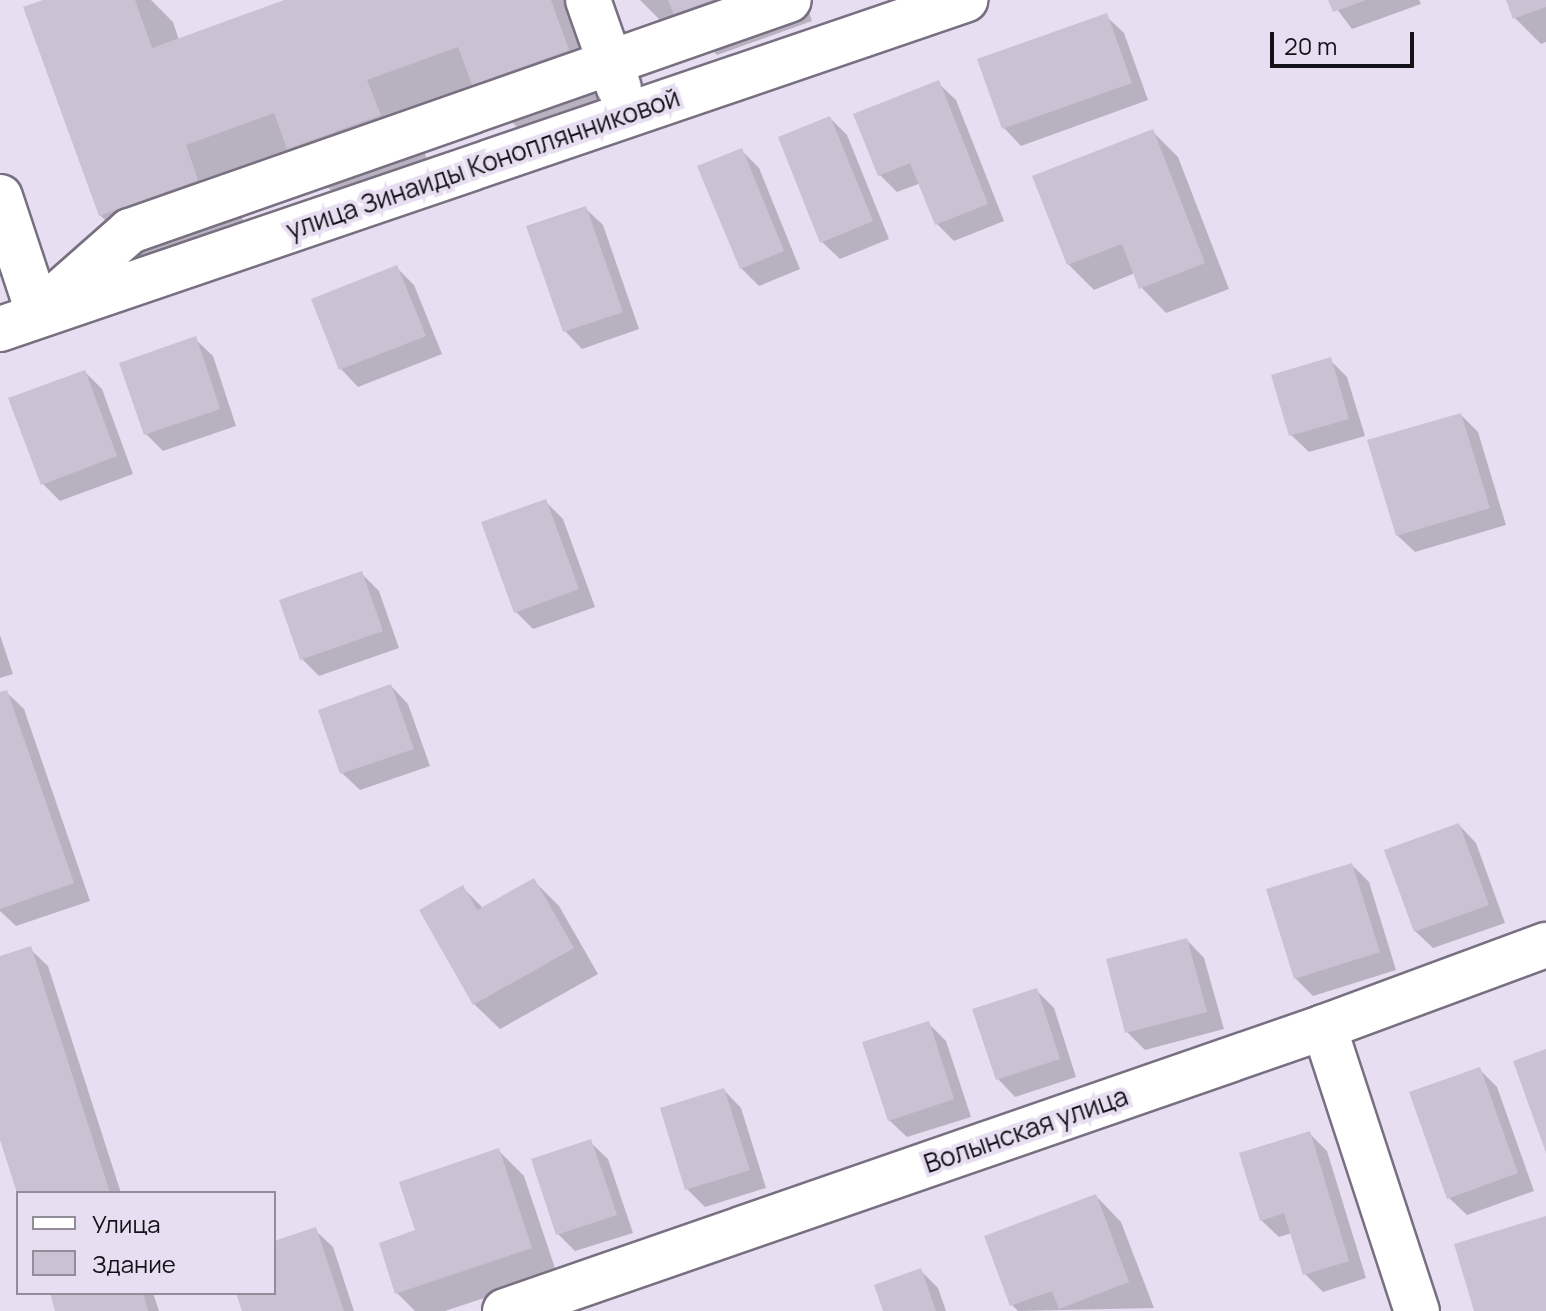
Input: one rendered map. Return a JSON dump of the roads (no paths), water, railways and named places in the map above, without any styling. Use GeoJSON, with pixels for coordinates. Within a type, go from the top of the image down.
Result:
{"type":"FeatureCollection","features":[{"type":"Feature","properties":{"kind":"street"},"geometry":{"type":"LineString","coordinates":[[588,0],[628,115]]}},
{"type":"Feature","properties":{"kind":"street"},"geometry":{"type":"LineString","coordinates":[[0,197],[26,318],[130,231],[789,0]]}},
{"type":"Feature","properties":{"kind":"street"},"geometry":{"type":"LineString","coordinates":[[801,0],[868,22]]}},
{"type":"Feature","properties":{"kind":"street","name":"улица Зинаиды Коноплянниковой"},"geometry":{"type":"LineString","coordinates":[[26,318],[628,115],[868,22],[965,0]]}},
{"type":"Feature","properties":{"kind":"street","name":"Волынская улица"},"geometry":{"type":"LineString","coordinates":[[505,1311],[1324,1027],[1546,945]]}},
{"type":"Feature","properties":{"kind":"street"},"geometry":{"type":"LineString","coordinates":[[1324,1027],[1417,1311]]}}]}
